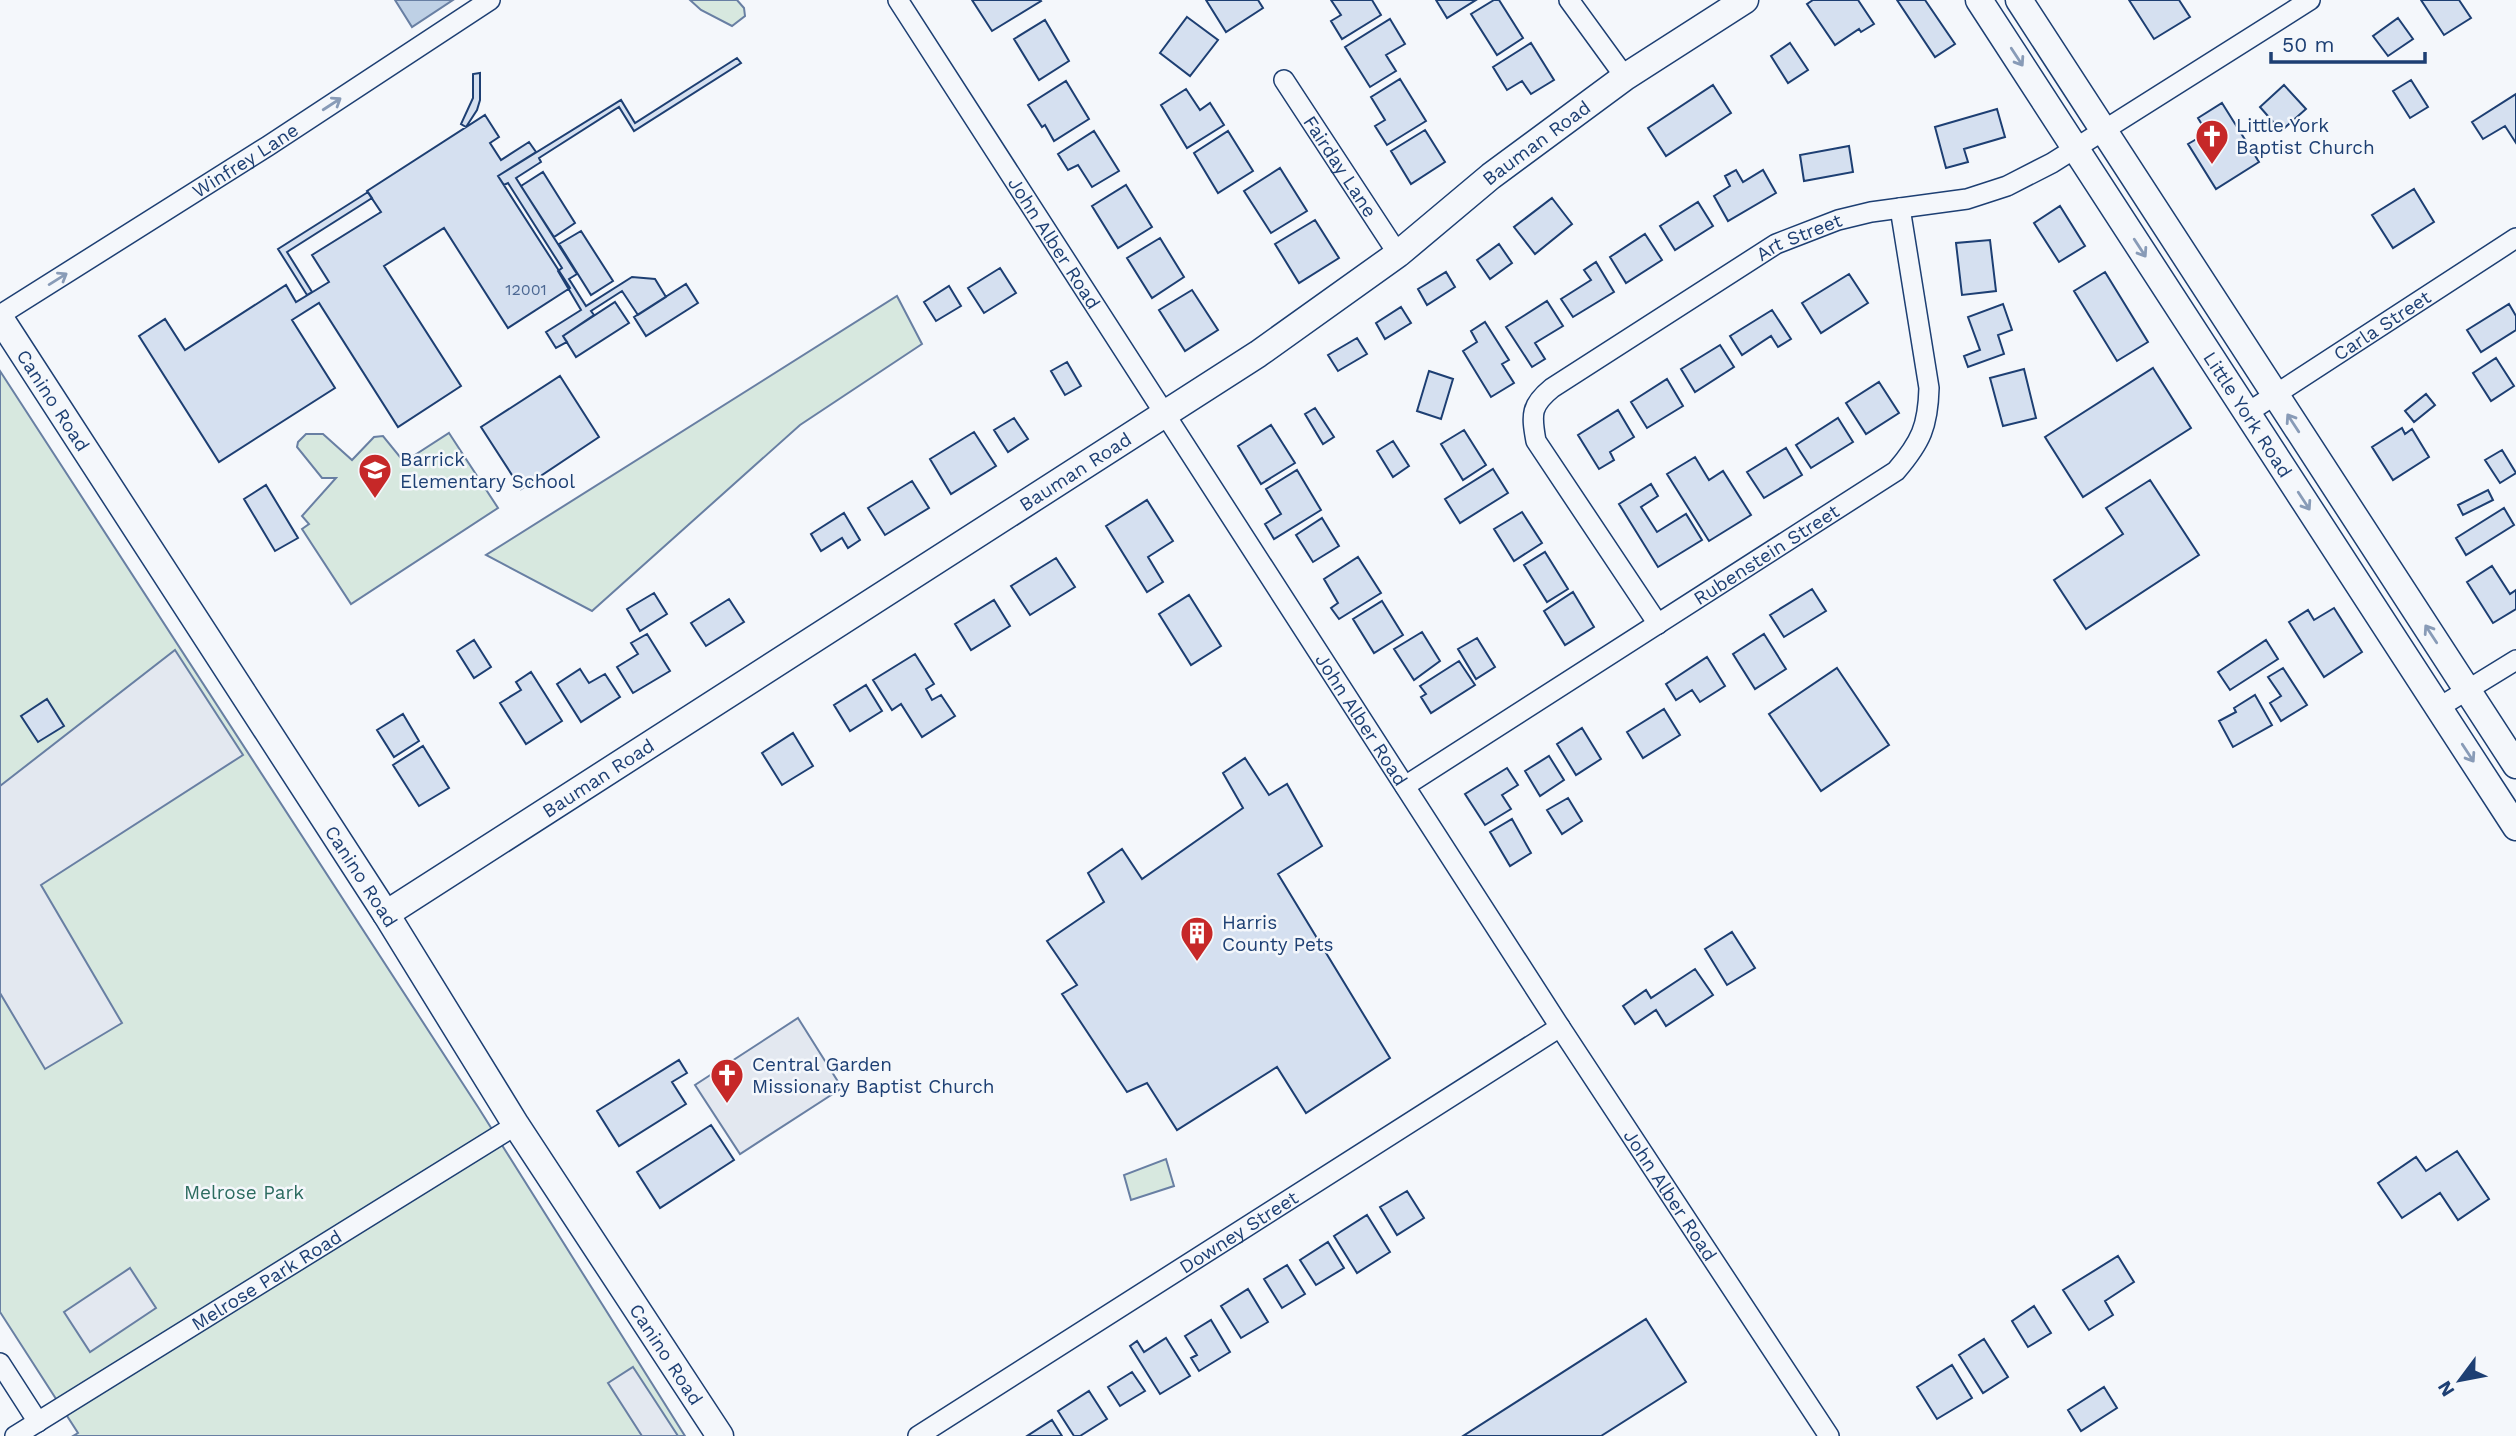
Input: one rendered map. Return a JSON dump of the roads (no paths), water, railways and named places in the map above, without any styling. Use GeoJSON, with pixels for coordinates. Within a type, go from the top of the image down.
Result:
{"type":"FeatureCollection","features":[{"type":"Feature","properties":{"kind":"street","name":"Winfrey Lane"},"geometry":{"type":"LineString","coordinates":[[0,317],[490,0]]}},
{"type":"Feature","properties":{"kind":"street","name":"John Alber Road"},"geometry":{"type":"LineString","coordinates":[[898,0],[1560,1027],[1829,1436]]}},
{"type":"Feature","properties":{"kind":"street"},"geometry":{"type":"LineString","coordinates":[[1569,0],[1625,77]]}},
{"type":"Feature","properties":{"kind":"street","name":"Bauman Road"},"geometry":{"type":"LineString","coordinates":[[386,914],[1269,347],[1398,254],[1491,176],[1625,77],[1745,0]]}},
{"type":"Feature","properties":{"kind":"street","name":"Little York Road"},"geometry":{"type":"LineString","coordinates":[[1979,0],[2516,827]]}},
{"type":"Feature","properties":{"kind":"street","name":"Little York Road"},"geometry":{"type":"LineString","coordinates":[[2018,0],[2516,765]]}},
{"type":"Feature","properties":{"kind":"street","name":"Art Street"},"geometry":{"type":"LineString","coordinates":[[1658,624],[1536,441],[1534,408],[1541,397],[1776,244],[1838,220],[1966,199],[2007,186],[2104,132],[2310,0]]}},
{"type":"Feature","properties":{"kind":"street","name":"Fairday Lane"},"geometry":{"type":"LineString","coordinates":[[1284,80],[1398,254]]}},
{"type":"Feature","properties":{"kind":"street","name":"Rubenstein Street"},"geometry":{"type":"LineString","coordinates":[[1405,786],[1896,471],[1922,436],[1928,414],[1929,388],[1900,208]]}},
{"type":"Feature","properties":{"kind":"street","name":"Carla Street"},"geometry":{"type":"LineString","coordinates":[[2247,413],[2516,238]]}},
{"type":"Feature","properties":{"kind":"street","name":"Canino Road"},"geometry":{"type":"LineString","coordinates":[[0,317],[386,914],[516,1125],[720,1436]]}},
{"type":"Feature","properties":{"kind":"street"},"geometry":{"type":"LineString","coordinates":[[2438,708],[2516,660]]}},
{"type":"Feature","properties":{"kind":"street","name":"Downey Street"},"geometry":{"type":"LineString","coordinates":[[918,1436],[1560,1027]]}},
{"type":"Feature","properties":{"kind":"street","name":"Melrose Park Road"},"geometry":{"type":"LineString","coordinates":[[15,1436],[516,1125]]}},
{"type":"Feature","properties":{"kind":"street"},"geometry":{"type":"LineString","coordinates":[[0,1363],[38,1422]]}},
{"type":"Feature","properties":{"kind":"water"},"geometry":{"type":"Polygon","coordinates":[[[395,0],[453,0],[412,27],[395,0]]]}},
{"type":"Feature","properties":{"kind":"place","name":"Little York Baptist Church"},"geometry":{"type":"Point","coordinates":[2212,166]}},
{"type":"Feature","properties":{"kind":"place","name":"Barrick Elementary School"},"geometry":{"type":"Point","coordinates":[375,500]}},
{"type":"Feature","properties":{"kind":"place","name":"Harris County Pets"},"geometry":{"type":"Point","coordinates":[1197,963]}},
{"type":"Feature","properties":{"kind":"place","name":"Central Garden Missionary Baptist Church"},"geometry":{"type":"Point","coordinates":[727,1105]}},
{"type":"Feature","properties":{"kind":"park label","name":"Melrose Park"},"geometry":{"type":"Point","coordinates":[244,1192]}}]}
